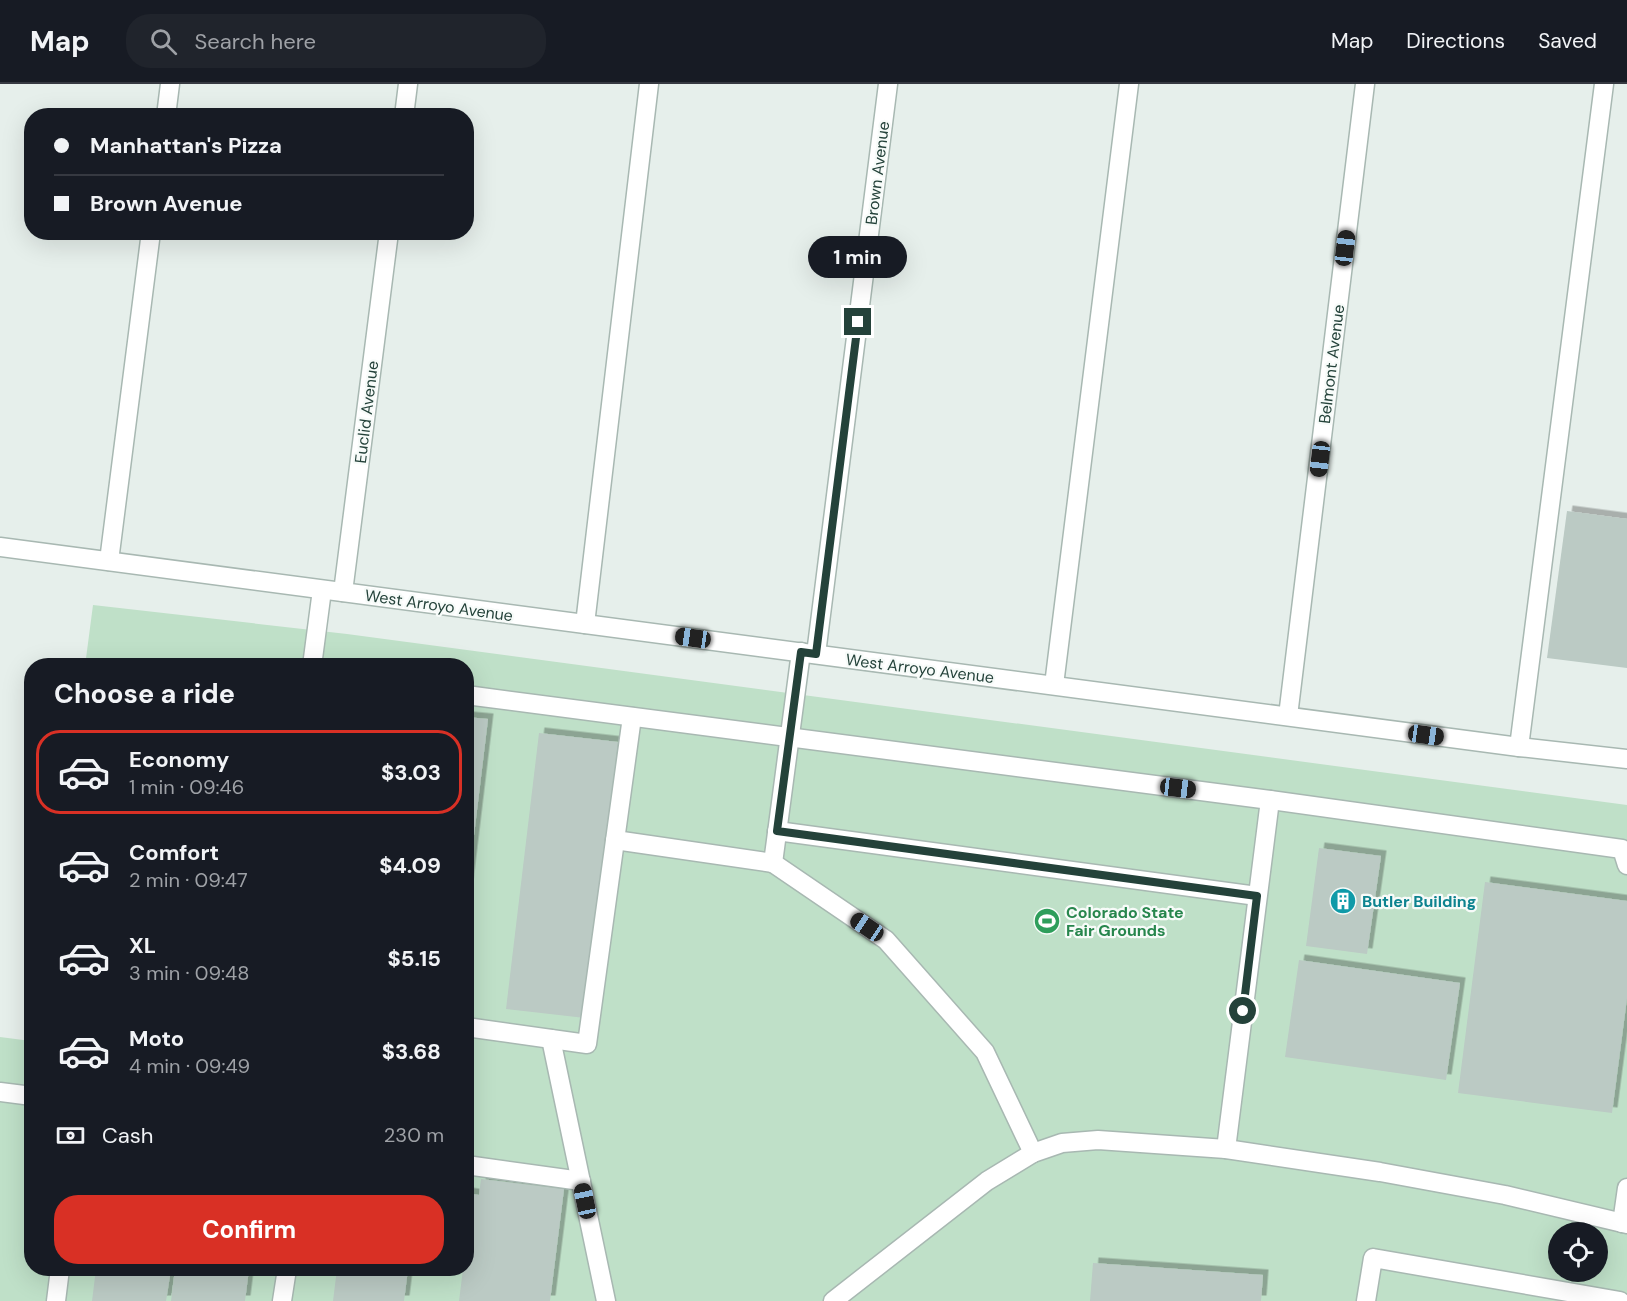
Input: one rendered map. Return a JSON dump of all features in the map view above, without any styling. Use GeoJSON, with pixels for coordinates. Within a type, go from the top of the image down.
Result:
{"type":"FeatureCollection","features":[{"type":"Feature","properties":{"kind":"street"},"geometry":{"type":"LineString","coordinates":[[167,108],[170,84]]}},
{"type":"Feature","properties":{"kind":"street"},"geometry":{"type":"LineString","coordinates":[[405,108],[408,84]]}},
{"type":"Feature","properties":{"kind":"street"},"geometry":{"type":"LineString","coordinates":[[585,624],[649,84]]}},
{"type":"Feature","properties":{"kind":"street","name":"Brown Avenue"},"geometry":{"type":"LineString","coordinates":[[773,863],[789,737],[808,653],[888,84]]}},
{"type":"Feature","properties":{"kind":"street"},"geometry":{"type":"LineString","coordinates":[[1054,685],[1129,84]]}},
{"type":"Feature","properties":{"kind":"street","name":"Belmont Avenue"},"geometry":{"type":"LineString","coordinates":[[1288,716],[1365,84]]}},
{"type":"Feature","properties":{"kind":"street"},"geometry":{"type":"LineString","coordinates":[[1519,747],[1604,84]]}},
{"type":"Feature","properties":{"kind":"street"},"geometry":{"type":"LineString","coordinates":[[109,561],[150,240]]}},
{"type":"Feature","properties":{"kind":"street","name":"Euclid Avenue"},"geometry":{"type":"LineString","coordinates":[[343,592],[388,240]]}},
{"type":"Feature","properties":{"kind":"street","name":"West Arroyo Avenue"},"geometry":{"type":"LineString","coordinates":[[0,547],[1519,747],[1627,759]]}},
{"type":"Feature","properties":{"kind":"street"},"geometry":{"type":"LineString","coordinates":[[313,658],[322,590]]}},
{"type":"Feature","properties":{"kind":"street"},"geometry":{"type":"LineString","coordinates":[[474,696],[1270,800],[1622,849],[1627,865]]}},
{"type":"Feature","properties":{"kind":"street"},"geometry":{"type":"LineString","coordinates":[[474,1028],[587,1044],[632,717]]}},
{"type":"Feature","properties":{"kind":"street"},"geometry":{"type":"LineString","coordinates":[[1226,1149],[1270,800]]}},
{"type":"Feature","properties":{"kind":"street"},"geometry":{"type":"LineString","coordinates":[[777,831],[1257,896]]}},
{"type":"Feature","properties":{"kind":"street"},"geometry":{"type":"LineString","coordinates":[[615,840],[773,863],[886,940],[985,1052],[1033,1153]]}},
{"type":"Feature","properties":{"kind":"street"},"geometry":{"type":"LineString","coordinates":[[551,1039],[606,1301]]}},
{"type":"Feature","properties":{"kind":"street"},"geometry":{"type":"LineString","coordinates":[[0,1092],[24,1095]]}},
{"type":"Feature","properties":{"kind":"street"},"geometry":{"type":"LineString","coordinates":[[832,1301],[987,1181],[1033,1153],[1062,1143],[1098,1140],[1226,1149],[1380,1172],[1494,1193],[1625,1223],[1627,1188]]}},
{"type":"Feature","properties":{"kind":"street"},"geometry":{"type":"LineString","coordinates":[[474,1166],[581,1181]]}},
{"type":"Feature","properties":{"kind":"street"},"geometry":{"type":"LineString","coordinates":[[1366,1301],[1373,1258],[1620,1301]]}},
{"type":"Feature","properties":{"kind":"street"},"geometry":{"type":"LineString","coordinates":[[56,1301],[59,1276]]}},
{"type":"Feature","properties":{"kind":"street"},"geometry":{"type":"LineString","coordinates":[[282,1301],[286,1276]]}},
{"type":"Feature","properties":{"kind":"green space","name":"Colorado State Fair Grounds"},"geometry":{"type":"Polygon","coordinates":[[[93,605],[347,634],[1627,805],[1627,1301],[0,1301],[0,1037],[24,1040],[24,1276],[474,1276],[474,658],[86,658],[93,605]]]}},
{"type":"Feature","properties":{"kind":"building"},"geometry":{"type":"Polygon","coordinates":[[[1567,511],[1627,519],[1627,668],[1547,658],[1567,511]]]}},
{"type":"Feature","properties":{"kind":"building"},"geometry":{"type":"Polygon","coordinates":[[[474,718],[488,719],[474,835],[474,718]]]}},
{"type":"Feature","properties":{"kind":"building"},"geometry":{"type":"Polygon","coordinates":[[[539,733],[618,742],[585,1018],[506,1009],[539,733]]]}},
{"type":"Feature","properties":{"kind":"building","name":"Butler Building"},"geometry":{"type":"Polygon","coordinates":[[[1319,848],[1381,856],[1367,954],[1306,946],[1319,848]]]}},
{"type":"Feature","properties":{"kind":"building"},"geometry":{"type":"Polygon","coordinates":[[[1485,882],[1627,901],[1627,998],[1612,1113],[1458,1093],[1485,882]]]}},
{"type":"Feature","properties":{"kind":"building"},"geometry":{"type":"Polygon","coordinates":[[[1299,960],[1460,983],[1446,1080],[1285,1057],[1299,960]]]}},
{"type":"Feature","properties":{"kind":"building"},"geometry":{"type":"Polygon","coordinates":[[[481,1179],[564,1189],[550,1301],[459,1301],[462,1276],[474,1276],[474,1194],[479,1195],[481,1179]]]}},
{"type":"Feature","properties":{"kind":"building"},"geometry":{"type":"Polygon","coordinates":[[[1093,1263],[1263,1275],[1261,1301],[1090,1301],[1093,1263]]]}},
{"type":"Feature","properties":{"kind":"building"},"geometry":{"type":"Polygon","coordinates":[[[95,1276],[170,1276],[166,1301],[92,1301],[95,1276]]]}},
{"type":"Feature","properties":{"kind":"building"},"geometry":{"type":"Polygon","coordinates":[[[174,1276],[248,1276],[245,1301],[171,1301],[174,1276]]]}},
{"type":"Feature","properties":{"kind":"building"},"geometry":{"type":"Polygon","coordinates":[[[336,1276],[407,1276],[404,1301],[333,1301],[336,1276]]]}},
{"type":"Feature","properties":{"kind":"place","name":"Butler Building"},"geometry":{"type":"Point","coordinates":[1343,901]}},
{"type":"Feature","properties":{"kind":"place","name":"Colorado State Fair Grounds"},"geometry":{"type":"Point","coordinates":[1047,921]}},
{"type":"Feature","properties":{"kind":"route"},"geometry":{"type":"LineString","coordinates":[[858,322],[816,654],[801,652],[777,831],[1257,896],[1243,1011]]}}]}
